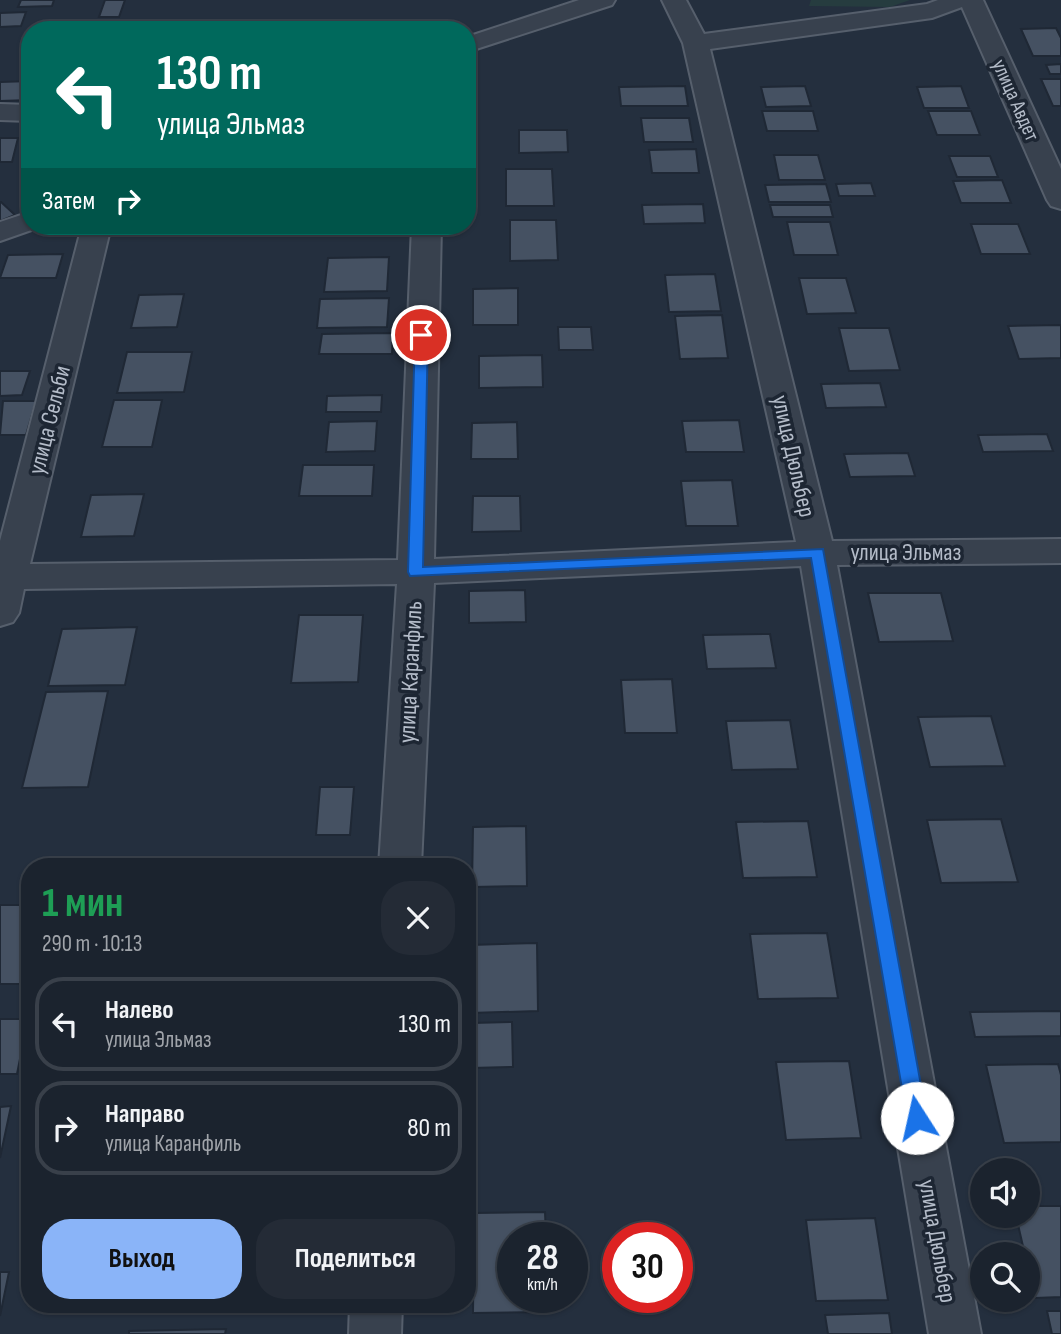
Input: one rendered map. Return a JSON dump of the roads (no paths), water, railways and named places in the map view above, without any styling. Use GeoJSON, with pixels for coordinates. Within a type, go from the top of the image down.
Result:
{"type":"FeatureCollection","features":[{"type":"Feature","properties":{"kind":"street"},"geometry":{"type":"LineString","coordinates":[[476,42],[603,0]]}},
{"type":"Feature","properties":{"kind":"street","name":"улица Дюльбер"},"geometry":{"type":"LineString","coordinates":[[674,0],[696,43],[817,553],[955,1334]]}},
{"type":"Feature","properties":{"kind":"street"},"geometry":{"type":"LineString","coordinates":[[696,43],[932,12],[959,0]]}},
{"type":"Feature","properties":{"kind":"street","name":"улица Авдет"},"geometry":{"type":"LineString","coordinates":[[971,0],[1061,200]]}},
{"type":"Feature","properties":{"kind":"street"},"geometry":{"type":"LineString","coordinates":[[0,113],[21,113]]}},
{"type":"Feature","properties":{"kind":"street"},"geometry":{"type":"LineString","coordinates":[[0,232],[21,224]]}},
{"type":"Feature","properties":{"kind":"street","name":"улица Сельби"},"geometry":{"type":"LineString","coordinates":[[0,613],[94,235]]}},
{"type":"Feature","properties":{"kind":"street","name":"улица Каранфиль"},"geometry":{"type":"LineString","coordinates":[[400,858],[416,572],[426,235]]}},
{"type":"Feature","properties":{"kind":"street","name":"улица Эльмаз"},"geometry":{"type":"LineString","coordinates":[[10,577],[416,572],[817,553],[1061,551]]}},
{"type":"Feature","properties":{"kind":"street"},"geometry":{"type":"LineString","coordinates":[[375,1334],[376,1313]]}}]}
